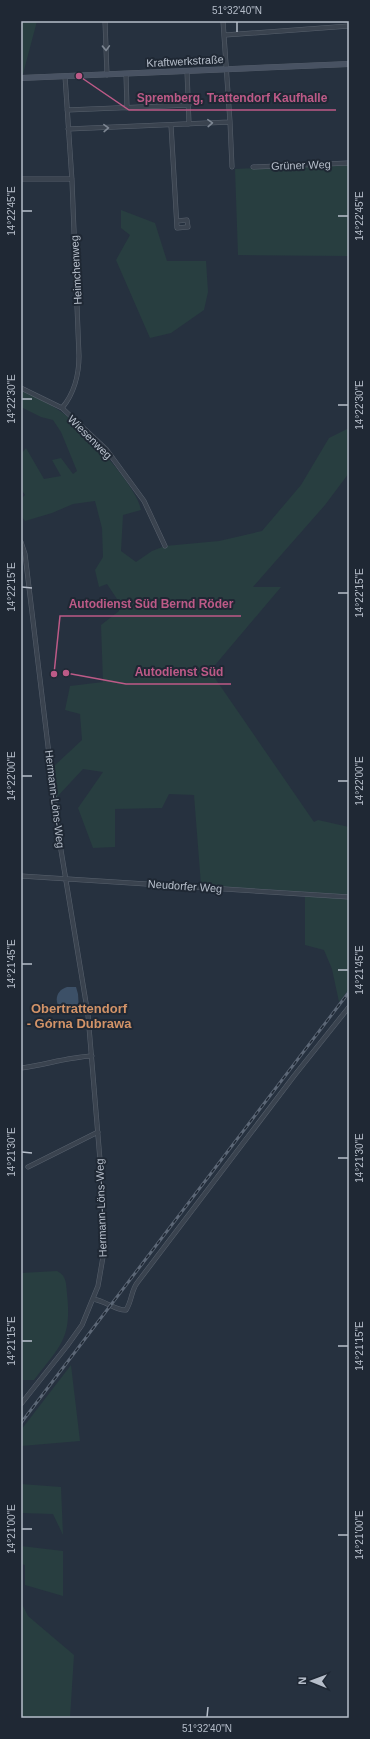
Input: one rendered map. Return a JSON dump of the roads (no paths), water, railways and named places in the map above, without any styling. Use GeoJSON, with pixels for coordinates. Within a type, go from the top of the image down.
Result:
{"type":"FeatureCollection","features":[{"type":"Feature","properties":{"kind":"main road","name":"Kraftwerkstraße"},"geometry":{"type":"LineString","coordinates":[[21,78],[349,64]]}},
{"type":"Feature","properties":{"kind":"street"},"geometry":{"type":"LineString","coordinates":[[105,21],[107,75]]}},
{"type":"Feature","properties":{"kind":"street"},"geometry":{"type":"LineString","coordinates":[[223,21],[232,167]]}},
{"type":"Feature","properties":{"kind":"street"},"geometry":{"type":"LineString","coordinates":[[225,35],[349,26]]}},
{"type":"Feature","properties":{"kind":"street"},"geometry":{"type":"LineString","coordinates":[[187,71],[189,124]]}},
{"type":"Feature","properties":{"kind":"street"},"geometry":{"type":"LineString","coordinates":[[126,74],[127,108]]}},
{"type":"Feature","properties":{"kind":"street","name":"Heimchenweg"},"geometry":{"type":"LineString","coordinates":[[62,408],[67,403],[79,371],[72,179],[65,76]]}},
{"type":"Feature","properties":{"kind":"street"},"geometry":{"type":"LineString","coordinates":[[67,110],[189,105]]}},
{"type":"Feature","properties":{"kind":"street"},"geometry":{"type":"LineString","coordinates":[[68,129],[230,122]]}},
{"type":"Feature","properties":{"kind":"street"},"geometry":{"type":"LineString","coordinates":[[171,125],[177,220]]}},
{"type":"Feature","properties":{"kind":"street","name":"Grüner Weg"},"geometry":{"type":"LineString","coordinates":[[253,167],[349,163]]}},
{"type":"Feature","properties":{"kind":"street"},"geometry":{"type":"LineString","coordinates":[[21,179],[72,179]]}},
{"type":"Feature","properties":{"kind":"street","name":"Wiesenweg"},"geometry":{"type":"LineString","coordinates":[[21,388],[62,408],[106,449],[144,501],[165,546]]}},
{"type":"Feature","properties":{"kind":"street","name":"Hermann-Löns-Weg"},"geometry":{"type":"LineString","coordinates":[[21,542],[25,554],[65,878],[83,980],[92,1056],[98,1132],[104,1251],[93,1300],[82,1325],[21,1404]]}},
{"type":"Feature","properties":{"kind":"street","name":"Neudorfer Weg"},"geometry":{"type":"LineString","coordinates":[[21,876],[349,897]]}},
{"type":"Feature","properties":{"kind":"street"},"geometry":{"type":"LineString","coordinates":[[93,1300],[103,1301],[117,1309],[126,1310],[131,1302],[133,1289],[137,1282],[294,1076],[349,1007]]}},
{"type":"Feature","properties":{"kind":"street"},"geometry":{"type":"LineString","coordinates":[[21,1068],[48,1064],[75,1057],[92,1056]]}},
{"type":"Feature","properties":{"kind":"street"},"geometry":{"type":"LineString","coordinates":[[28,1167],[98,1132]]}},
{"type":"Feature","properties":{"kind":"water"},"geometry":{"type":"Polygon","coordinates":[[[67,987],[76,987],[78,994],[79,1010],[72,1013],[61,1010],[57,1000],[61,990],[67,987]]]}},
{"type":"Feature","properties":{"kind":"railway"},"geometry":{"type":"LineString","coordinates":[[21,1423],[349,992]]}},
{"type":"Feature","properties":{"kind":"place","name":"Spremberg, Trattendorf Kaufhalle"},"geometry":{"type":"Point","coordinates":[79,76]}},
{"type":"Feature","properties":{"kind":"place","name":"Autodienst Süd"},"geometry":{"type":"Point","coordinates":[66,673]}},
{"type":"Feature","properties":{"kind":"place","name":"Autodienst Süd Bernd Röder"},"geometry":{"type":"Point","coordinates":[54,674]}},
{"type":"Feature","properties":{"kind":"district","name":"Obertrattendorf - Górna Dubrawa"},"geometry":{"type":"Point","coordinates":[79,1016]}}]}
